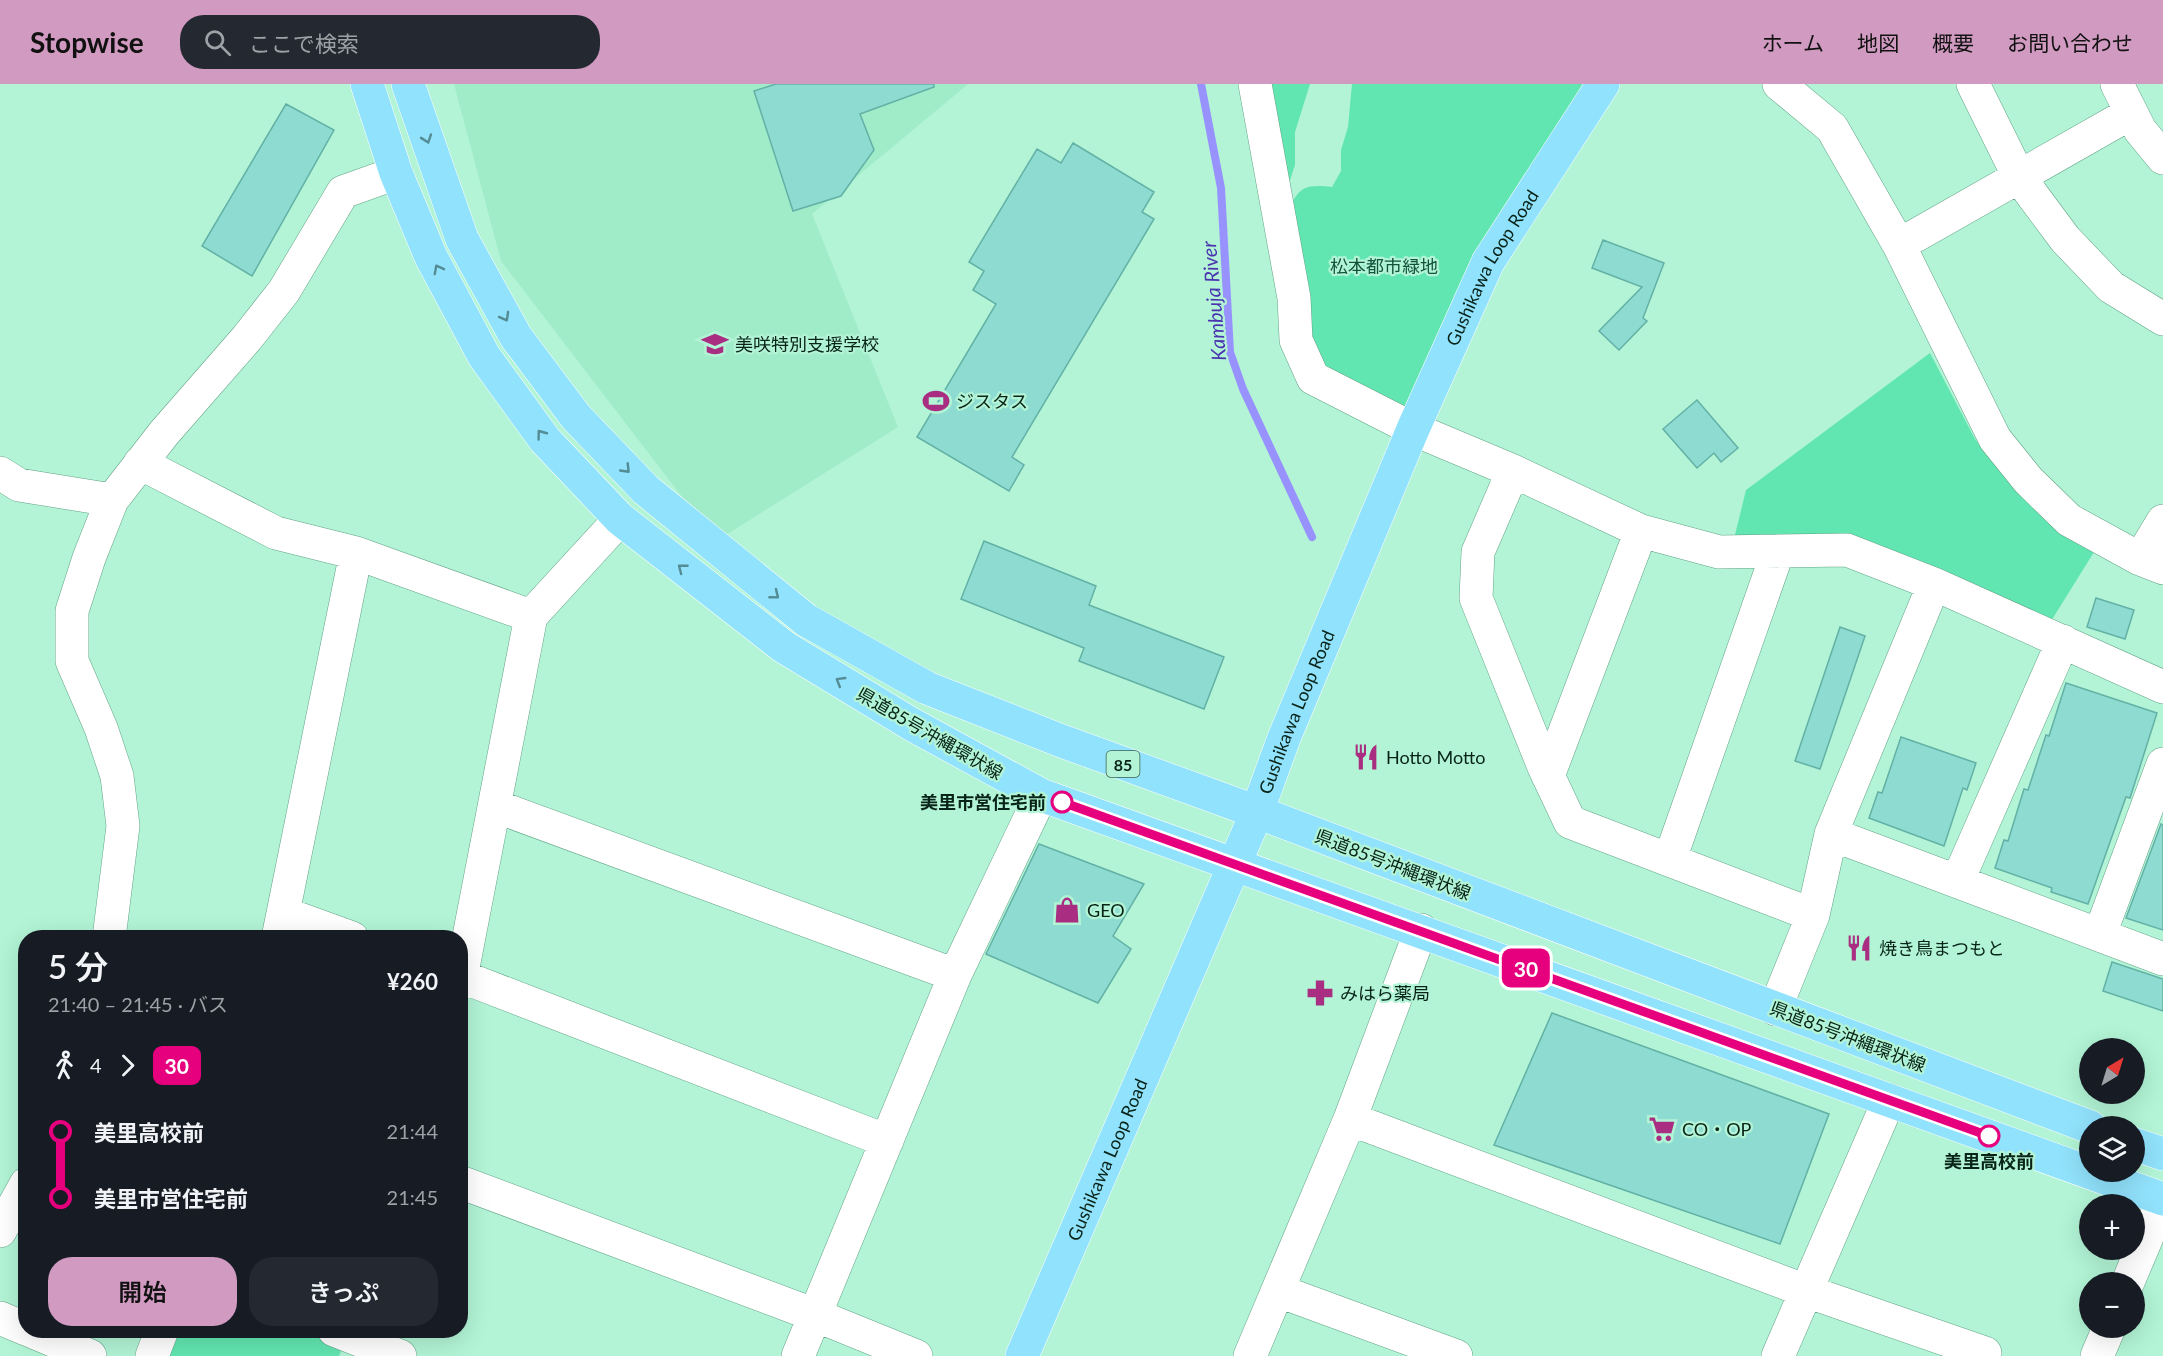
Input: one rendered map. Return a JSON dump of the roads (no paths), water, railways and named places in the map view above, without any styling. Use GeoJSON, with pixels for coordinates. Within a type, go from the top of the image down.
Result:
{"type":"FeatureCollection","features":[{"type":"Feature","properties":{"kind":"main road","name":"県道85号沖縄環状線"},"geometry":{"type":"LineString","coordinates":[[367,84],[396,173],[431,257],[484,356],[545,440],[620,519],[784,647],[911,724],[1041,795],[2163,1199]]}},
{"type":"Feature","properties":{"kind":"main road","name":"県道85号沖縄環状線"},"geometry":{"type":"LineString","coordinates":[[408,84],[462,239],[516,337],[576,417],[646,490],[806,620],[927,688],[1059,740],[1257,812],[2079,1123]]}},
{"type":"Feature","properties":{"kind":"main road","name":"Gushikawa Loop Road"},"geometry":{"type":"LineString","coordinates":[[1022,1356],[1257,812],[1284,738],[1413,429],[1488,262],[1603,84]]}},
{"type":"Feature","properties":{"kind":"main road"},"geometry":{"type":"LineString","coordinates":[[2145,1148],[2163,1154]]}},
{"type":"Feature","properties":{"kind":"street"},"geometry":{"type":"LineString","coordinates":[[1255,84],[1294,298],[1296,340],[1313,378],[1413,429],[1514,471],[1641,531],[1719,552],[1847,550],[1934,584],[2163,687]]}},
{"type":"Feature","properties":{"kind":"street"},"geometry":{"type":"LineString","coordinates":[[1779,84],[1832,128],[1899,244],[1995,439],[2028,480],[2069,520],[2152,563],[2163,521]]}},
{"type":"Feature","properties":{"kind":"street"},"geometry":{"type":"LineString","coordinates":[[1973,84],[2019,177],[2065,239],[2111,287],[2163,319]]}},
{"type":"Feature","properties":{"kind":"street"},"geometry":{"type":"LineString","coordinates":[[2117,84],[2140,130],[2163,159]]}},
{"type":"Feature","properties":{"kind":"street"},"geometry":{"type":"LineString","coordinates":[[1899,244],[2131,113]]}},
{"type":"Feature","properties":{"kind":"street"},"geometry":{"type":"LineString","coordinates":[[110,930],[123,826],[117,776],[101,728],[72,661],[72,611],[89,558],[112,500],[284,291],[343,192],[396,173]]}},
{"type":"Feature","properties":{"kind":"street"},"geometry":{"type":"LineString","coordinates":[[141,463],[276,533],[356,553],[531,616]]}},
{"type":"Feature","properties":{"kind":"street"},"geometry":{"type":"LineString","coordinates":[[1514,471],[1478,552],[1476,598],[1548,777],[1570,822],[1813,915]]}},
{"type":"Feature","properties":{"kind":"street"},"geometry":{"type":"LineString","coordinates":[[0,473],[19,485],[112,500]]}},
{"type":"Feature","properties":{"kind":"street"},"geometry":{"type":"LineString","coordinates":[[468,943],[531,616],[620,519]]}},
{"type":"Feature","properties":{"kind":"street"},"geometry":{"type":"LineString","coordinates":[[1548,777],[1641,531]]}},
{"type":"Feature","properties":{"kind":"street"},"geometry":{"type":"LineString","coordinates":[[1670,859],[1779,551]]}},
{"type":"Feature","properties":{"kind":"street"},"geometry":{"type":"LineString","coordinates":[[308,930],[280,925],[356,553]]}},
{"type":"Feature","properties":{"kind":"street"},"geometry":{"type":"LineString","coordinates":[[1775,1009],[1813,915],[1831,834],[1934,584]]}},
{"type":"Feature","properties":{"kind":"street"},"geometry":{"type":"LineString","coordinates":[[1958,880],[2063,641]]}},
{"type":"Feature","properties":{"kind":"street"},"geometry":{"type":"LineString","coordinates":[[2100,934],[2163,764]]}},
{"type":"Feature","properties":{"kind":"street"},"geometry":{"type":"LineString","coordinates":[[798,1356],[955,975],[1041,795]]}},
{"type":"Feature","properties":{"kind":"street"},"geometry":{"type":"LineString","coordinates":[[495,806],[955,975]]}},
{"type":"Feature","properties":{"kind":"street"},"geometry":{"type":"LineString","coordinates":[[1831,834],[2163,959]]}},
{"type":"Feature","properties":{"kind":"street"},"geometry":{"type":"LineString","coordinates":[[1250,1356],[1350,1119],[1421,930]]}},
{"type":"Feature","properties":{"kind":"street"},"geometry":{"type":"LineString","coordinates":[[468,982],[887,1141]]}},
{"type":"Feature","properties":{"kind":"street"},"geometry":{"type":"LineString","coordinates":[[1778,1356],[1889,1100]]}},
{"type":"Feature","properties":{"kind":"street"},"geometry":{"type":"LineString","coordinates":[[1350,1119],[1806,1291],[1987,1355]]}},
{"type":"Feature","properties":{"kind":"street"},"geometry":{"type":"LineString","coordinates":[[468,1185],[815,1315],[916,1356]]}},
{"type":"Feature","properties":{"kind":"street"},"geometry":{"type":"LineString","coordinates":[[0,1231],[18,1198]]}},
{"type":"Feature","properties":{"kind":"street"},"geometry":{"type":"LineString","coordinates":[[2132,1272],[2163,1199]]}},
{"type":"Feature","properties":{"kind":"street"},"geometry":{"type":"LineString","coordinates":[[1279,1291],[1456,1356]]}},
{"type":"Feature","properties":{"kind":"street"},"geometry":{"type":"LineString","coordinates":[[0,1318],[18,1326]]}},
{"type":"Feature","properties":{"kind":"street"},"geometry":{"type":"LineString","coordinates":[[46,1338],[90,1356]]}},
{"type":"Feature","properties":{"kind":"street"},"geometry":{"type":"LineString","coordinates":[[153,1356],[159,1338]]}},
{"type":"Feature","properties":{"kind":"street"},"geometry":{"type":"LineString","coordinates":[[360,1338],[400,1356]]}},
{"type":"Feature","properties":{"kind":"street"},"geometry":{"type":"LineString","coordinates":[[2097,1356],[2105,1338]]}},
{"type":"Feature","properties":{"kind":"waterway","name":"Kambuja River"},"geometry":{"type":"LineString","coordinates":[[1201,84],[1221,188],[1230,352],[1243,389],[1312,537]]}},
{"type":"Feature","properties":{"kind":"place","name":"美咲特別支援学校"},"geometry":{"type":"Point","coordinates":[715,344]}},
{"type":"Feature","properties":{"kind":"place","name":"ジスタス"},"geometry":{"type":"Point","coordinates":[936,401]}},
{"type":"Feature","properties":{"kind":"place","name":"Hotto Motto"},"geometry":{"type":"Point","coordinates":[1366,757]}},
{"type":"Feature","properties":{"kind":"place","name":"美里市営住宅前"},"geometry":{"type":"Point","coordinates":[1062,802]}},
{"type":"Feature","properties":{"kind":"place","name":"GEO"},"geometry":{"type":"Point","coordinates":[1067,910]}},
{"type":"Feature","properties":{"kind":"place","name":"焼き鳥まつもと"},"geometry":{"type":"Point","coordinates":[1859,948]}},
{"type":"Feature","properties":{"kind":"place","name":"みはら薬局"},"geometry":{"type":"Point","coordinates":[1320,993]}},
{"type":"Feature","properties":{"kind":"place","name":"CO・OP"},"geometry":{"type":"Point","coordinates":[1662,1129]}},
{"type":"Feature","properties":{"kind":"place","name":"美里高校前"},"geometry":{"type":"Point","coordinates":[1989,1136]}},
{"type":"Feature","properties":{"kind":"park label","name":"松本都市緑地"},"geometry":{"type":"Point","coordinates":[1384,266]}}]}
